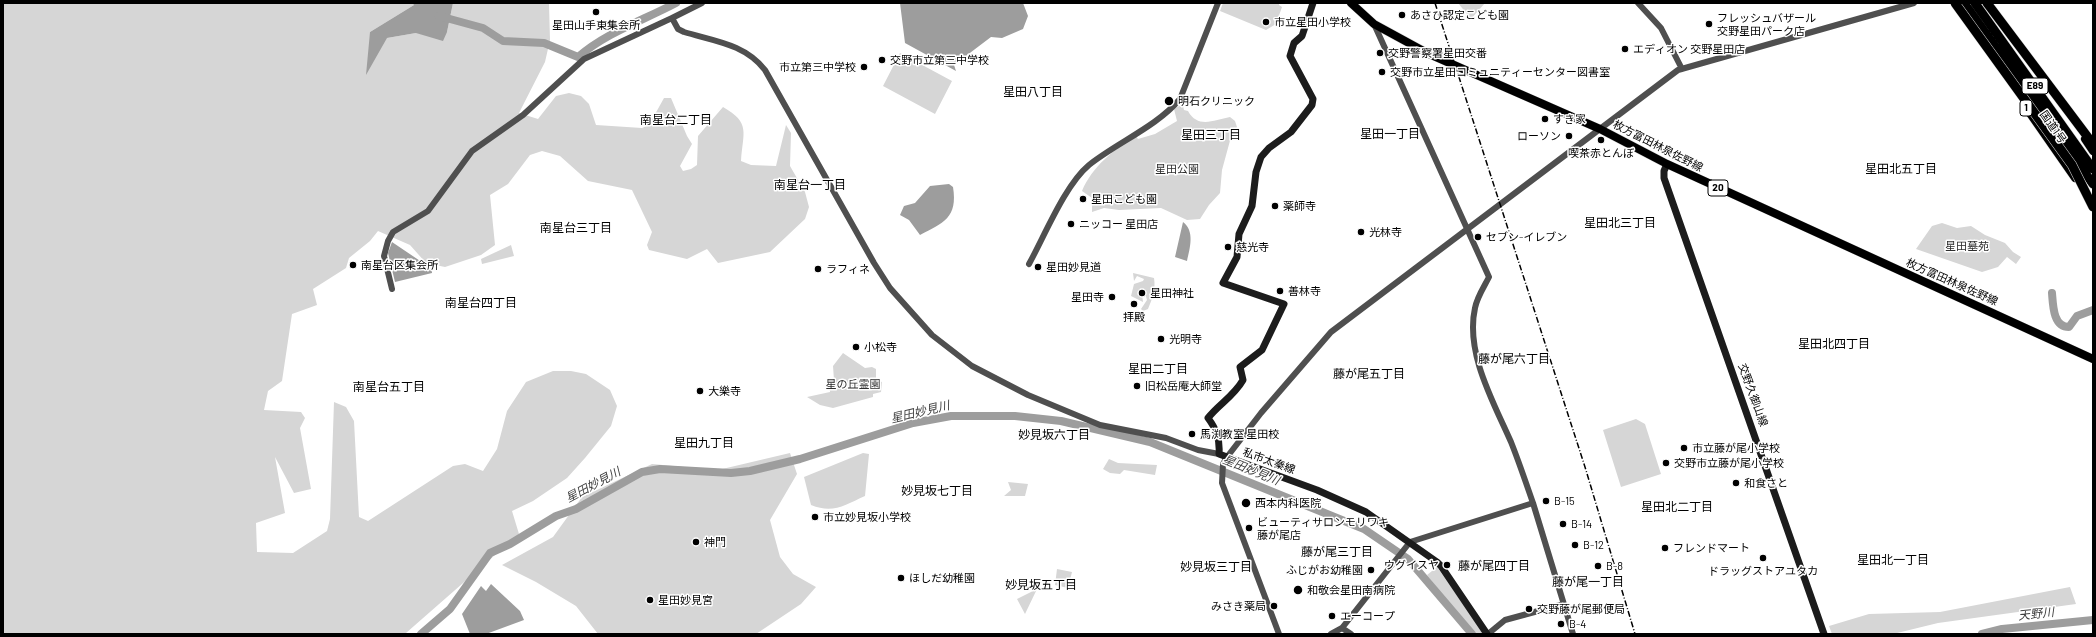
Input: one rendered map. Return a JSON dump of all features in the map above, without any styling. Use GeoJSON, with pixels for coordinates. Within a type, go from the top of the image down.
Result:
{"type":"FeatureCollection","features":[{"type":"Feature","properties":{"kind":"highway"},"geometry":{"type":"LineString","coordinates":[[1956,3],[2072,165],[2093,207]]}},
{"type":"Feature","properties":{"kind":"highway","name":"E89"},"geometry":{"type":"LineString","coordinates":[[1975,3],[2093,169]]}},
{"type":"Feature","properties":{"kind":"highway"},"geometry":{"type":"LineString","coordinates":[[1987,3],[2093,144]]}},
{"type":"Feature","properties":{"kind":"highway","name":"E89"},"geometry":{"type":"LineString","coordinates":[[1963,7],[2093,184]]}},
{"type":"Feature","properties":{"kind":"main road"},"geometry":{"type":"LineString","coordinates":[[1219,454],[1220,442],[1216,428],[1208,418],[1218,406],[1231,397],[1239,388],[1243,380],[1240,367],[1262,350],[1284,304],[1223,283],[1237,257],[1239,234],[1252,206],[1256,172],[1261,157],[1269,148],[1283,140],[1291,132],[1312,105],[1313,99],[1290,56],[1294,43],[1302,36],[1313,3]]}},
{"type":"Feature","properties":{"kind":"main road","name":"枚方富田林泉佐野線"},"geometry":{"type":"LineString","coordinates":[[1351,3],[1374,24],[1465,71],[1600,129],[1667,164],[2093,359]]}},
{"type":"Feature","properties":{"kind":"main road","name":"国道1号"},"geometry":{"type":"LineString","coordinates":[[1956,3],[1963,7],[2038,125],[2093,203]]}},
{"type":"Feature","properties":{"kind":"main road","name":"国道1号"},"geometry":{"type":"LineString","coordinates":[[1982,3],[2093,151]]}},
{"type":"Feature","properties":{"kind":"main road","name":"交野久御山線"},"geometry":{"type":"LineString","coordinates":[[1667,164],[1664,171],[1664,178],[1824,634]]}},
{"type":"Feature","properties":{"kind":"main road","name":"私市太秦線"},"geometry":{"type":"LineString","coordinates":[[1219,454],[1317,490],[1366,512],[1410,542],[1441,566],[1487,634]]}},
{"type":"Feature","properties":{"kind":"street"},"geometry":{"type":"LineString","coordinates":[[392,288],[384,256],[388,241],[393,232],[428,210],[472,151],[523,115],[584,59],[702,3]]}},
{"type":"Feature","properties":{"kind":"street"},"geometry":{"type":"LineString","coordinates":[[1029,264],[1068,189],[1088,166],[1151,124],[1173,107],[1180,99],[1218,3]]}},
{"type":"Feature","properties":{"kind":"street"},"geometry":{"type":"LineString","coordinates":[[1638,3],[1661,28],[1682,69]]}},
{"type":"Feature","properties":{"kind":"street"},"geometry":{"type":"LineString","coordinates":[[1280,634],[1222,483],[1222,472],[1227,457],[1261,413],[1331,332],[1682,69],[1914,3]]}},
{"type":"Feature","properties":{"kind":"street"},"geometry":{"type":"LineString","coordinates":[[672,18],[678,28],[684,32],[735,47],[756,59],[765,70],[874,263],[890,288],[932,335],[972,366],[1008,386],[1081,418],[1100,425],[1166,438],[1198,450],[1219,454]]}},
{"type":"Feature","properties":{"kind":"street"},"geometry":{"type":"LineString","coordinates":[[1374,24],[1489,278],[1475,306],[1474,313],[1477,356],[1484,381],[1510,442],[1533,503],[1573,634]]}},
{"type":"Feature","properties":{"kind":"street"},"geometry":{"type":"LineString","coordinates":[[1331,634],[1342,628],[1410,542],[1533,503]]}},
{"type":"Feature","properties":{"kind":"street"},"geometry":{"type":"LineString","coordinates":[[1487,634],[1505,620],[1564,604]]}},
{"type":"Feature","properties":{"kind":"street"},"geometry":{"type":"LineString","coordinates":[[1342,628],[1351,634]]}},
{"type":"Feature","properties":{"kind":"green space"},"geometry":{"type":"Polygon","coordinates":[[[3,3],[412,3],[414,5],[370,32],[387,38],[416,33],[447,32],[453,3],[549,3],[550,40],[545,62],[519,113],[538,119],[556,96],[569,93],[581,96],[589,104],[596,125],[642,128],[649,125],[664,98],[671,98],[687,136],[692,144],[680,166],[683,171],[691,169],[697,165],[698,136],[723,107],[738,118],[742,123],[744,135],[741,161],[751,165],[776,166],[786,125],[791,133],[790,166],[805,192],[809,207],[805,219],[770,252],[718,263],[707,249],[687,259],[649,250],[647,245],[652,232],[632,190],[588,181],[560,156],[542,151],[530,155],[508,184],[490,195],[495,245],[481,255],[445,267],[426,263],[410,245],[378,231],[370,241],[349,258],[346,268],[313,289],[317,305],[292,314],[282,381],[268,391],[264,410],[301,412],[305,418],[300,428],[311,489],[294,493],[275,457],[285,513],[256,523],[257,552],[293,553],[327,531],[330,519],[334,402],[346,407],[354,421],[359,517],[368,521],[453,466],[465,464],[483,471],[497,449],[507,411],[526,382],[553,371],[571,371],[586,374],[610,390],[617,406],[611,426],[567,478],[533,501],[512,511],[519,534],[406,633],[3,634],[3,3]]]}},
{"type":"Feature","properties":{"kind":"green space"},"geometry":{"type":"Polygon","coordinates":[[[1223,3],[1279,3],[1282,7],[1276,24],[1266,30],[1220,11],[1223,3]]]}},
{"type":"Feature","properties":{"kind":"green space"},"geometry":{"type":"Polygon","coordinates":[[[1458,3],[1485,3],[1471,19],[1458,3]]]}},
{"type":"Feature","properties":{"kind":"green space"},"geometry":{"type":"Polygon","coordinates":[[[900,53],[952,81],[935,114],[883,86],[900,53]]]}},
{"type":"Feature","properties":{"kind":"green space","name":"星田公園"},"geometry":{"type":"Polygon","coordinates":[[[1184,95],[1187,96],[1183,106],[1184,110],[1188,111],[1192,117],[1201,122],[1207,122],[1230,117],[1235,121],[1237,127],[1231,137],[1222,170],[1220,193],[1209,205],[1200,219],[1187,220],[1161,208],[1119,210],[1104,208],[1092,212],[1092,198],[1082,191],[1086,182],[1098,166],[1104,159],[1136,136],[1138,139],[1155,134],[1177,121],[1174,109],[1181,105],[1184,95]]]}},
{"type":"Feature","properties":{"kind":"green space","name":"星田墓苑"},"geometry":{"type":"Polygon","coordinates":[[[1942,223],[1957,228],[1971,226],[1985,235],[2005,243],[2013,252],[2021,257],[2016,264],[2007,257],[1998,267],[1982,272],[1916,249],[1932,226],[1942,223]]]}},
{"type":"Feature","properties":{"kind":"green space"},"geometry":{"type":"Polygon","coordinates":[[[511,245],[514,256],[482,264],[481,259],[511,245]]]}},
{"type":"Feature","properties":{"kind":"green space"},"geometry":{"type":"Polygon","coordinates":[[[1133,273],[1154,278],[1152,298],[1148,309],[1143,311],[1141,309],[1147,300],[1145,293],[1142,294],[1143,302],[1131,296],[1134,284],[1143,281],[1144,279],[1137,276],[1134,281],[1133,273]]]}},
{"type":"Feature","properties":{"kind":"green space","name":"星の丘霊園"},"geometry":{"type":"Polygon","coordinates":[[[843,353],[865,368],[872,367],[876,369],[876,380],[882,382],[881,392],[873,394],[873,397],[833,408],[820,405],[807,397],[830,392],[829,380],[834,380],[833,366],[843,353]]]}},
{"type":"Feature","properties":{"kind":"green space"},"geometry":{"type":"Polygon","coordinates":[[[1636,419],[1645,424],[1661,474],[1621,487],[1603,430],[1636,419]]]}},
{"type":"Feature","properties":{"kind":"green space"},"geometry":{"type":"Polygon","coordinates":[[[790,453],[797,474],[770,520],[780,557],[793,574],[816,587],[801,604],[756,634],[598,634],[576,606],[536,582],[502,565],[553,537],[582,497],[652,464],[718,470],[790,453]]]}},
{"type":"Feature","properties":{"kind":"green space"},"geometry":{"type":"Polygon","coordinates":[[[863,453],[869,454],[865,496],[839,507],[826,509],[811,505],[804,477],[863,453]]]}},
{"type":"Feature","properties":{"kind":"green space"},"geometry":{"type":"Polygon","coordinates":[[[1109,459],[1118,463],[1157,465],[1155,475],[1124,470],[1120,474],[1110,473],[1103,469],[1109,459]]]}},
{"type":"Feature","properties":{"kind":"green space"},"geometry":{"type":"Polygon","coordinates":[[[1008,482],[1028,484],[1025,496],[1004,496],[1011,490],[1008,482]]]}},
{"type":"Feature","properties":{"kind":"green space"},"geometry":{"type":"Polygon","coordinates":[[[1437,567],[1483,632],[1481,634],[1473,634],[1427,575],[1437,567]]]}},
{"type":"Feature","properties":{"kind":"green space"},"geometry":{"type":"Polygon","coordinates":[[[1057,569],[1072,572],[1068,588],[1055,585],[1057,569]]]}},
{"type":"Feature","properties":{"kind":"green space"},"geometry":{"type":"Polygon","coordinates":[[[2070,587],[2076,604],[1938,623],[1893,634],[1832,634],[1829,626],[1869,614],[1940,612],[2070,587]]]}},
{"type":"Feature","properties":{"kind":"green space"},"geometry":{"type":"Polygon","coordinates":[[[1037,589],[1025,614],[1017,599],[1037,589]]]}},
{"type":"Feature","properties":{"kind":"shaded area"},"geometry":{"type":"Polygon","coordinates":[[[412,3],[453,3],[447,32],[443,41],[416,33],[387,38],[366,75],[370,32],[414,5],[412,3]]]}},
{"type":"Feature","properties":{"kind":"shaded area"},"geometry":{"type":"Polygon","coordinates":[[[900,3],[1023,3],[1028,16],[1023,29],[1002,38],[991,37],[954,65],[956,71],[905,43],[900,3]]]}},
{"type":"Feature","properties":{"kind":"shaded area"},"geometry":{"type":"Polygon","coordinates":[[[949,184],[953,187],[954,197],[951,213],[942,223],[920,235],[909,220],[900,215],[904,206],[915,203],[930,186],[949,184]]]}},
{"type":"Feature","properties":{"kind":"shaded area"},"geometry":{"type":"Polygon","coordinates":[[[1183,222],[1189,230],[1191,240],[1187,261],[1175,257],[1183,222]]]}},
{"type":"Feature","properties":{"kind":"shaded area"},"geometry":{"type":"Polygon","coordinates":[[[392,242],[432,269],[432,273],[395,282],[388,253],[392,242]]]}},
{"type":"Feature","properties":{"kind":"shaded area"},"geometry":{"type":"Polygon","coordinates":[[[491,584],[520,611],[524,620],[486,634],[470,634],[462,614],[481,586],[486,591],[491,584]]]}},
{"type":"Feature","properties":{"kind":"waterway"},"geometry":{"type":"LineString","coordinates":[[439,16],[483,28],[503,41],[544,43],[578,57],[589,48],[613,34],[676,3]]}},
{"type":"Feature","properties":{"kind":"waterway"},"geometry":{"type":"LineString","coordinates":[[2052,293],[2055,314],[2057,319],[2064,326],[2069,327],[2077,316],[2093,310]]}},
{"type":"Feature","properties":{"kind":"waterway","name":"星田妙見川"},"geometry":{"type":"LineString","coordinates":[[421,634],[450,609],[490,553],[510,544],[556,516],[576,509],[642,472],[660,469],[731,473],[750,471],[800,459],[913,423],[951,416],[1015,416],[1061,421],[1150,442],[1364,529],[1408,559],[1472,634]]}},
{"type":"Feature","properties":{"kind":"waterway","name":"天野川"},"geometry":{"type":"LineString","coordinates":[[1982,634],[2002,629],[2093,620]]}},
{"type":"Feature","properties":{"kind":"railway"},"geometry":{"type":"LineString","coordinates":[[1435,3],[1585,467],[1635,634]]}},
{"type":"Feature","properties":{"kind":"place","name":"星田山手東集会所"},"geometry":{"type":"Point","coordinates":[596,12]}},
{"type":"Feature","properties":{"kind":"place","name":"あさひ認定こども園"},"geometry":{"type":"Point","coordinates":[1402,15]}},
{"type":"Feature","properties":{"kind":"place","name":"市立星田小学校"},"geometry":{"type":"Point","coordinates":[1266,22]}},
{"type":"Feature","properties":{"kind":"place","name":"フレッシュバザール 交野星田パーク店"},"geometry":{"type":"Point","coordinates":[1709,24]}},
{"type":"Feature","properties":{"kind":"place","name":"エディオン 交野星田店"},"geometry":{"type":"Point","coordinates":[1625,49]}},
{"type":"Feature","properties":{"kind":"place","name":"交野警察署星田交番"},"geometry":{"type":"Point","coordinates":[1380,53]}},
{"type":"Feature","properties":{"kind":"place","name":"交野市立第三中学校"},"geometry":{"type":"Point","coordinates":[882,60]}},
{"type":"Feature","properties":{"kind":"place","name":"市立第三中学校"},"geometry":{"type":"Point","coordinates":[864,67]}},
{"type":"Feature","properties":{"kind":"place","name":"交野市立星田コミュニティーセンター図書室"},"geometry":{"type":"Point","coordinates":[1382,72]}},
{"type":"Feature","properties":{"kind":"place","name":"明石クリニック"},"geometry":{"type":"Point","coordinates":[1169,101]}},
{"type":"Feature","properties":{"kind":"place","name":"すき家"},"geometry":{"type":"Point","coordinates":[1545,119]}},
{"type":"Feature","properties":{"kind":"place","name":"ローソン"},"geometry":{"type":"Point","coordinates":[1569,136]}},
{"type":"Feature","properties":{"kind":"place","name":"喫茶赤とんぼ"},"geometry":{"type":"Point","coordinates":[1601,140]}},
{"type":"Feature","properties":{"kind":"place","name":"星田こども園"},"geometry":{"type":"Point","coordinates":[1083,199]}},
{"type":"Feature","properties":{"kind":"place","name":"薬師寺"},"geometry":{"type":"Point","coordinates":[1275,206]}},
{"type":"Feature","properties":{"kind":"place","name":"ニッコー 星田店"},"geometry":{"type":"Point","coordinates":[1071,224]}},
{"type":"Feature","properties":{"kind":"place","name":"光林寺"},"geometry":{"type":"Point","coordinates":[1361,232]}},
{"type":"Feature","properties":{"kind":"place","name":"セブン-イレブン"},"geometry":{"type":"Point","coordinates":[1478,237]}},
{"type":"Feature","properties":{"kind":"place","name":"慈光寺"},"geometry":{"type":"Point","coordinates":[1228,247]}},
{"type":"Feature","properties":{"kind":"place","name":"南星台区集会所"},"geometry":{"type":"Point","coordinates":[353,265]}},
{"type":"Feature","properties":{"kind":"place","name":"星田妙見道"},"geometry":{"type":"Point","coordinates":[1038,267]}},
{"type":"Feature","properties":{"kind":"place","name":"ラフィネ"},"geometry":{"type":"Point","coordinates":[818,269]}},
{"type":"Feature","properties":{"kind":"place","name":"善林寺"},"geometry":{"type":"Point","coordinates":[1280,291]}},
{"type":"Feature","properties":{"kind":"place","name":"星田神社"},"geometry":{"type":"Point","coordinates":[1142,293]}},
{"type":"Feature","properties":{"kind":"place","name":"星田寺"},"geometry":{"type":"Point","coordinates":[1112,297]}},
{"type":"Feature","properties":{"kind":"place","name":"拝殿"},"geometry":{"type":"Point","coordinates":[1134,304]}},
{"type":"Feature","properties":{"kind":"place","name":"光明寺"},"geometry":{"type":"Point","coordinates":[1161,339]}},
{"type":"Feature","properties":{"kind":"place","name":"小松寺"},"geometry":{"type":"Point","coordinates":[856,347]}},
{"type":"Feature","properties":{"kind":"place","name":"旧松岳庵大師堂"},"geometry":{"type":"Point","coordinates":[1137,386]}},
{"type":"Feature","properties":{"kind":"place","name":"大樂寺"},"geometry":{"type":"Point","coordinates":[700,391]}},
{"type":"Feature","properties":{"kind":"place","name":"馬渕教室 星田校"},"geometry":{"type":"Point","coordinates":[1192,434]}},
{"type":"Feature","properties":{"kind":"place","name":"市立藤が尾小学校"},"geometry":{"type":"Point","coordinates":[1684,448]}},
{"type":"Feature","properties":{"kind":"place","name":"交野市立藤が尾小学校"},"geometry":{"type":"Point","coordinates":[1666,463]}},
{"type":"Feature","properties":{"kind":"place","name":"和食さと"},"geometry":{"type":"Point","coordinates":[1736,483]}},
{"type":"Feature","properties":{"kind":"place","name":"B-15"},"geometry":{"type":"Point","coordinates":[1546,501]}},
{"type":"Feature","properties":{"kind":"place","name":"西本内科医院"},"geometry":{"type":"Point","coordinates":[1246,503]}},
{"type":"Feature","properties":{"kind":"place","name":"市立妙見坂小学校"},"geometry":{"type":"Point","coordinates":[815,517]}},
{"type":"Feature","properties":{"kind":"place","name":"B-14"},"geometry":{"type":"Point","coordinates":[1563,524]}},
{"type":"Feature","properties":{"kind":"place","name":"ビューティサロンモリワキ 藤が尾店"},"geometry":{"type":"Point","coordinates":[1249,528]}},
{"type":"Feature","properties":{"kind":"place","name":"神門"},"geometry":{"type":"Point","coordinates":[696,542]}},
{"type":"Feature","properties":{"kind":"place","name":"B-12"},"geometry":{"type":"Point","coordinates":[1575,545]}},
{"type":"Feature","properties":{"kind":"place","name":"フレンドマート"},"geometry":{"type":"Point","coordinates":[1665,548]}},
{"type":"Feature","properties":{"kind":"place","name":"ドラッグストアユタカ"},"geometry":{"type":"Point","coordinates":[1763,558]}},
{"type":"Feature","properties":{"kind":"place","name":"ウグイスヤ"},"geometry":{"type":"Point","coordinates":[1447,565]}},
{"type":"Feature","properties":{"kind":"place","name":"B-8"},"geometry":{"type":"Point","coordinates":[1598,566]}},
{"type":"Feature","properties":{"kind":"place","name":"ふじがお幼稚園"},"geometry":{"type":"Point","coordinates":[1371,570]}},
{"type":"Feature","properties":{"kind":"place","name":"ほしだ幼稚園"},"geometry":{"type":"Point","coordinates":[901,578]}},
{"type":"Feature","properties":{"kind":"place","name":"和敬会星田南病院"},"geometry":{"type":"Point","coordinates":[1298,590]}},
{"type":"Feature","properties":{"kind":"place","name":"星田妙見宮"},"geometry":{"type":"Point","coordinates":[650,600]}},
{"type":"Feature","properties":{"kind":"place","name":"みさき薬局"},"geometry":{"type":"Point","coordinates":[1274,606]}},
{"type":"Feature","properties":{"kind":"place","name":"交野藤が尾郵便局"},"geometry":{"type":"Point","coordinates":[1529,609]}},
{"type":"Feature","properties":{"kind":"place","name":"エーコープ"},"geometry":{"type":"Point","coordinates":[1332,616]}},
{"type":"Feature","properties":{"kind":"place","name":"B-4"},"geometry":{"type":"Point","coordinates":[1561,624]}},
{"type":"Feature","properties":{"kind":"district","name":"星田八丁目"},"geometry":{"type":"Point","coordinates":[1033,92]}},
{"type":"Feature","properties":{"kind":"district","name":"南星台二丁目"},"geometry":{"type":"Point","coordinates":[676,120]}},
{"type":"Feature","properties":{"kind":"district","name":"星田一丁目"},"geometry":{"type":"Point","coordinates":[1390,134]}},
{"type":"Feature","properties":{"kind":"district","name":"星田三丁目"},"geometry":{"type":"Point","coordinates":[1211,135]}},
{"type":"Feature","properties":{"kind":"district","name":"星田北五丁目"},"geometry":{"type":"Point","coordinates":[1901,169]}},
{"type":"Feature","properties":{"kind":"district","name":"南星台一丁目"},"geometry":{"type":"Point","coordinates":[810,185]}},
{"type":"Feature","properties":{"kind":"district","name":"星田北三丁目"},"geometry":{"type":"Point","coordinates":[1620,223]}},
{"type":"Feature","properties":{"kind":"district","name":"南星台三丁目"},"geometry":{"type":"Point","coordinates":[576,228]}},
{"type":"Feature","properties":{"kind":"district","name":"南星台四丁目"},"geometry":{"type":"Point","coordinates":[481,303]}},
{"type":"Feature","properties":{"kind":"district","name":"星田北四丁目"},"geometry":{"type":"Point","coordinates":[1834,344]}},
{"type":"Feature","properties":{"kind":"district","name":"藤が尾六丁目"},"geometry":{"type":"Point","coordinates":[1514,359]}},
{"type":"Feature","properties":{"kind":"district","name":"星田二丁目"},"geometry":{"type":"Point","coordinates":[1158,369]}},
{"type":"Feature","properties":{"kind":"district","name":"藤が尾五丁目"},"geometry":{"type":"Point","coordinates":[1369,374]}},
{"type":"Feature","properties":{"kind":"district","name":"南星台五丁目"},"geometry":{"type":"Point","coordinates":[389,387]}},
{"type":"Feature","properties":{"kind":"district","name":"妙見坂六丁目"},"geometry":{"type":"Point","coordinates":[1054,435]}},
{"type":"Feature","properties":{"kind":"district","name":"星田九丁目"},"geometry":{"type":"Point","coordinates":[704,443]}},
{"type":"Feature","properties":{"kind":"district","name":"妙見坂七丁目"},"geometry":{"type":"Point","coordinates":[937,491]}},
{"type":"Feature","properties":{"kind":"district","name":"星田北二丁目"},"geometry":{"type":"Point","coordinates":[1677,507]}},
{"type":"Feature","properties":{"kind":"district","name":"藤が尾三丁目"},"geometry":{"type":"Point","coordinates":[1337,552]}},
{"type":"Feature","properties":{"kind":"district","name":"星田北一丁目"},"geometry":{"type":"Point","coordinates":[1893,560]}},
{"type":"Feature","properties":{"kind":"district","name":"藤が尾四丁目"},"geometry":{"type":"Point","coordinates":[1494,566]}},
{"type":"Feature","properties":{"kind":"district","name":"妙見坂三丁目"},"geometry":{"type":"Point","coordinates":[1216,567]}},
{"type":"Feature","properties":{"kind":"district","name":"藤が尾一丁目"},"geometry":{"type":"Point","coordinates":[1588,582]}},
{"type":"Feature","properties":{"kind":"district","name":"妙見坂五丁目"},"geometry":{"type":"Point","coordinates":[1041,585]}}]}
